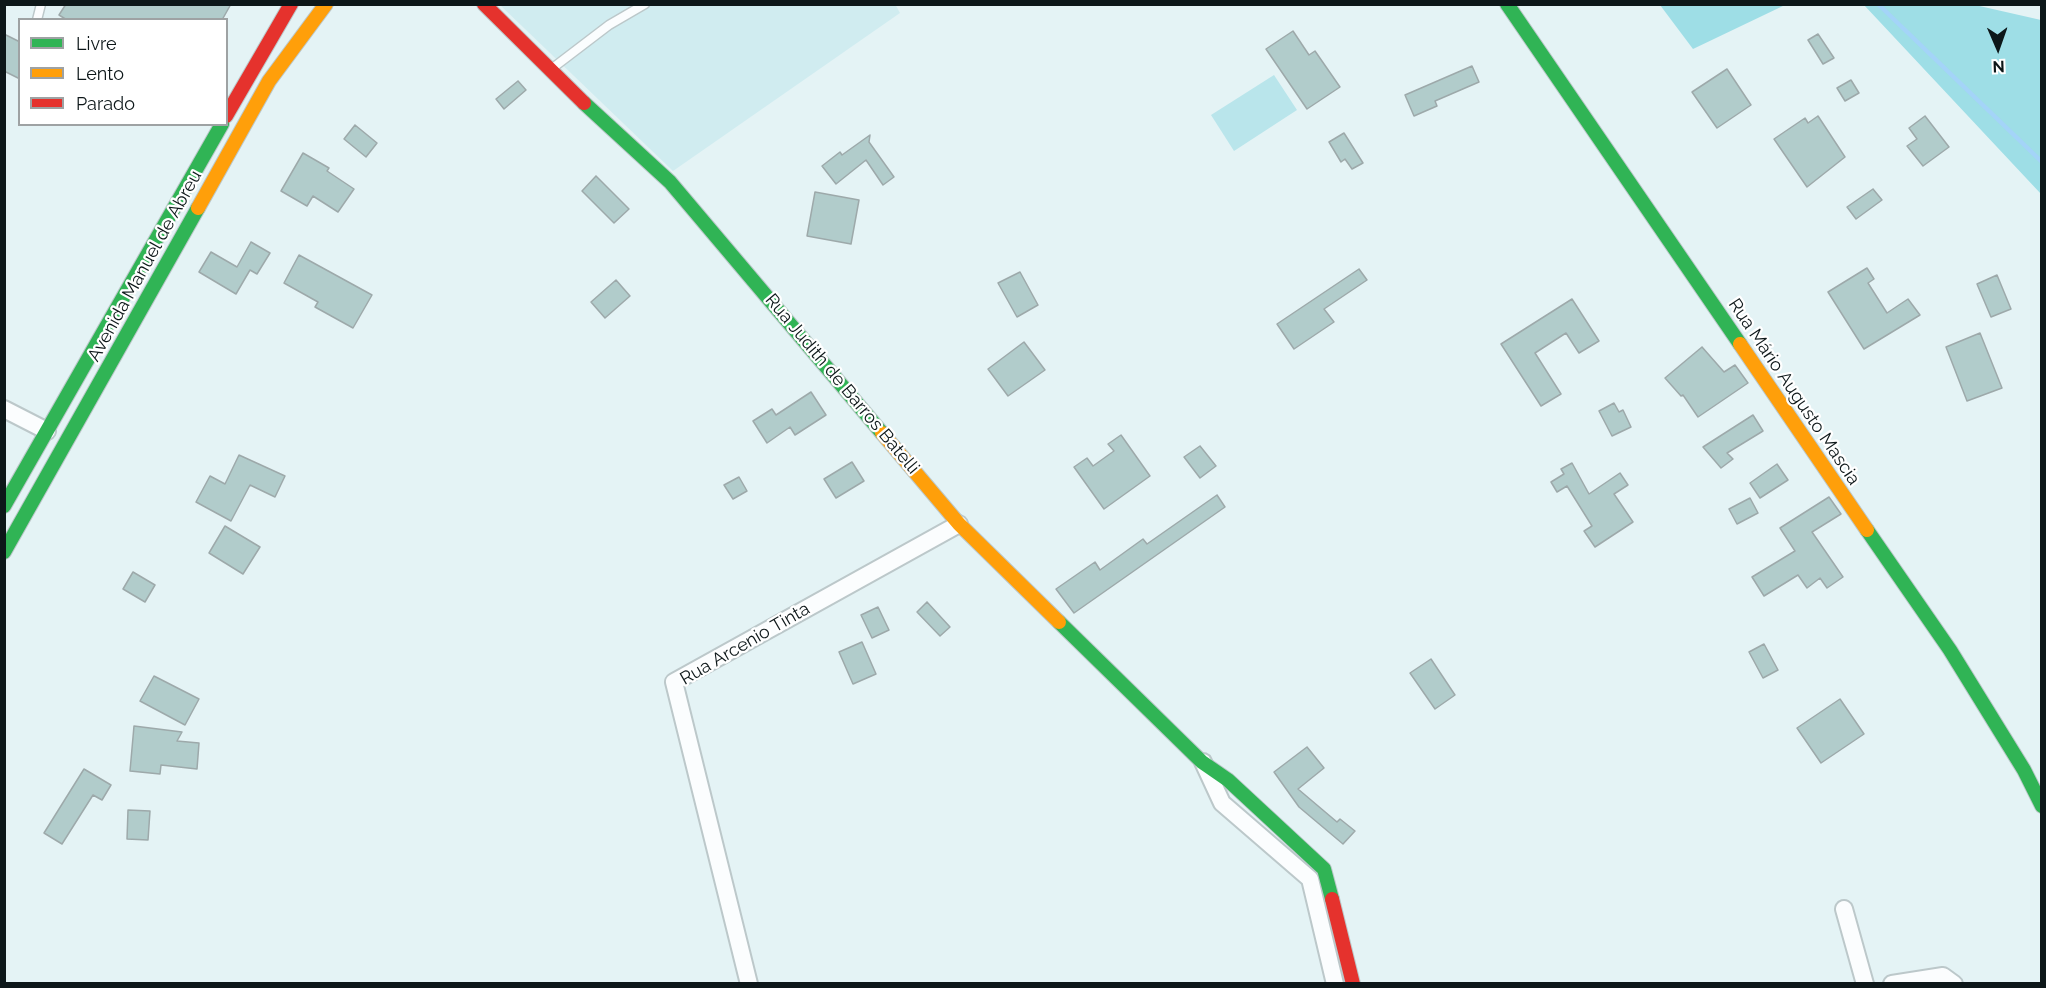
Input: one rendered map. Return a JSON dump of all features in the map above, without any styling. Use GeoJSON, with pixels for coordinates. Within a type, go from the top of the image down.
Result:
{"type":"FeatureCollection","features":[{"type":"Feature","properties":{"kind":"street"},"geometry":{"type":"LineString","coordinates":[[228,113],[291,4]]}},
{"type":"Feature","properties":{"kind":"street","name":"Avenida Manuel de Abreu"},"geometry":{"type":"LineString","coordinates":[[4,552],[269,81],[326,4]]}},
{"type":"Feature","properties":{"kind":"street","name":"Rua Judith de Barros Batelli"},"geometry":{"type":"LineString","coordinates":[[484,4],[550,70],[670,182],[759,284],[959,524],[1202,762],[1228,780],[1324,869],[1353,984]]}},
{"type":"Feature","properties":{"kind":"street","name":"Rua Mário Augusto Mascia"},"geometry":{"type":"LineString","coordinates":[[1507,4],[1950,650],[2024,770],[2042,806]]}},
{"type":"Feature","properties":{"kind":"street","name":"Avenida Manuel de Abreu"},"geometry":{"type":"LineString","coordinates":[[4,506],[221,126]]}},
{"type":"Feature","properties":{"kind":"street"},"geometry":{"type":"LineString","coordinates":[[4,408],[47,431]]}},
{"type":"Feature","properties":{"kind":"street","name":"Rua Arcenio Tinta"},"geometry":{"type":"LineString","coordinates":[[749,984],[674,682],[959,524]]}},
{"type":"Feature","properties":{"kind":"street","name":"Rua Judith de Barros Batelli"},"geometry":{"type":"LineString","coordinates":[[1202,762],[1222,803],[1310,879],[1335,984]]}},
{"type":"Feature","properties":{"kind":"street"},"geometry":{"type":"LineString","coordinates":[[1844,909],[1865,984]]}},
{"type":"Feature","properties":{"kind":"street"},"geometry":{"type":"LineString","coordinates":[[1892,984],[1943,976],[1954,984]]}},
{"type":"Feature","properties":{"kind":"lane"},"geometry":{"type":"LineString","coordinates":[[550,70],[609,26],[645,4]]}},
{"type":"Feature","properties":{"kind":"shaded area"},"geometry":{"type":"Polygon","coordinates":[[[895,4],[900,13],[673,171],[500,5],[895,4]]]}},
{"type":"Feature","properties":{"kind":"shaded area"},"geometry":{"type":"Polygon","coordinates":[[[1660,5],[1785,5],[1693,49],[1660,5]]]}},
{"type":"Feature","properties":{"kind":"shaded area"},"geometry":{"type":"Polygon","coordinates":[[[1864,5],[1975,5],[2041,20],[2041,194],[1864,5]]]}},
{"type":"Feature","properties":{"kind":"shaded area"},"geometry":{"type":"Polygon","coordinates":[[[1274,75],[1297,110],[1234,151],[1211,115],[1274,75]]]}},
{"type":"Feature","properties":{"kind":"building"},"geometry":{"type":"Polygon","coordinates":[[[66,4],[231,4],[223,18],[64,18],[59,15],[66,4]]]}},
{"type":"Feature","properties":{"kind":"building"},"geometry":{"type":"Polygon","coordinates":[[[1293,31],[1309,55],[1315,51],[1340,87],[1307,109],[1266,49],[1293,31]]]}},
{"type":"Feature","properties":{"kind":"building"},"geometry":{"type":"Polygon","coordinates":[[[4,34],[18,41],[18,78],[4,71],[4,34]]]}},
{"type":"Feature","properties":{"kind":"building"},"geometry":{"type":"Polygon","coordinates":[[[1818,34],[1834,58],[1823,64],[1808,40],[1818,34]]]}},
{"type":"Feature","properties":{"kind":"building"},"geometry":{"type":"Polygon","coordinates":[[[1472,66],[1479,82],[1435,101],[1437,106],[1414,116],[1405,95],[1472,66]]]}},
{"type":"Feature","properties":{"kind":"building"},"geometry":{"type":"Polygon","coordinates":[[[1727,69],[1751,105],[1717,128],[1692,92],[1727,69]]]}},
{"type":"Feature","properties":{"kind":"building"},"geometry":{"type":"Polygon","coordinates":[[[1851,80],[1859,93],[1845,101],[1837,88],[1851,80]]]}},
{"type":"Feature","properties":{"kind":"building"},"geometry":{"type":"Polygon","coordinates":[[[518,81],[526,90],[504,109],[496,99],[518,81]]]}},
{"type":"Feature","properties":{"kind":"building"},"geometry":{"type":"Polygon","coordinates":[[[1818,116],[1845,157],[1807,187],[1774,139],[1805,118],[1808,123],[1818,116]]]}},
{"type":"Feature","properties":{"kind":"building"},"geometry":{"type":"Polygon","coordinates":[[[1925,116],[1949,147],[1923,166],[1907,146],[1917,139],[1909,128],[1925,116]]]}},
{"type":"Feature","properties":{"kind":"building"},"geometry":{"type":"Polygon","coordinates":[[[355,125],[377,143],[366,157],[344,139],[355,125]]]}},
{"type":"Feature","properties":{"kind":"building"},"geometry":{"type":"Polygon","coordinates":[[[1344,133],[1363,163],[1352,169],[1345,159],[1341,162],[1329,142],[1344,133]]]}},
{"type":"Feature","properties":{"kind":"building"},"geometry":{"type":"Polygon","coordinates":[[[870,135],[869,142],[894,177],[883,185],[866,160],[836,184],[822,166],[840,152],[842,155],[870,135]]]}},
{"type":"Feature","properties":{"kind":"building"},"geometry":{"type":"Polygon","coordinates":[[[303,153],[329,168],[327,171],[354,189],[338,212],[313,196],[307,206],[281,191],[303,153]]]}},
{"type":"Feature","properties":{"kind":"building"},"geometry":{"type":"Polygon","coordinates":[[[596,176],[629,209],[614,223],[582,191],[596,176]]]}},
{"type":"Feature","properties":{"kind":"building"},"geometry":{"type":"Polygon","coordinates":[[[1873,189],[1882,200],[1856,219],[1847,207],[1873,189]]]}},
{"type":"Feature","properties":{"kind":"building"},"geometry":{"type":"Polygon","coordinates":[[[815,192],[859,200],[851,244],[807,236],[815,192]]]}},
{"type":"Feature","properties":{"kind":"building"},"geometry":{"type":"Polygon","coordinates":[[[251,242],[270,253],[257,274],[250,270],[236,294],[199,272],[211,252],[237,267],[251,242]]]}},
{"type":"Feature","properties":{"kind":"building"},"geometry":{"type":"Polygon","coordinates":[[[299,255],[372,295],[353,328],[315,307],[318,302],[284,283],[299,255]]]}},
{"type":"Feature","properties":{"kind":"building"},"geometry":{"type":"Polygon","coordinates":[[[1867,268],[1874,279],[1868,283],[1887,313],[1908,299],[1920,315],[1864,349],[1828,292],[1867,268]]]}},
{"type":"Feature","properties":{"kind":"building"},"geometry":{"type":"Polygon","coordinates":[[[1359,269],[1367,280],[1324,309],[1334,322],[1294,349],[1277,324],[1359,269]]]}},
{"type":"Feature","properties":{"kind":"building"},"geometry":{"type":"Polygon","coordinates":[[[1020,272],[1038,305],[1017,317],[998,283],[1020,272]]]}},
{"type":"Feature","properties":{"kind":"building"},"geometry":{"type":"Polygon","coordinates":[[[1997,275],[2011,309],[1991,317],[1977,284],[1997,275]]]}},
{"type":"Feature","properties":{"kind":"building"},"geometry":{"type":"Polygon","coordinates":[[[616,280],[630,296],[605,318],[591,302],[616,280]]]}},
{"type":"Feature","properties":{"kind":"building"},"geometry":{"type":"Polygon","coordinates":[[[1572,299],[1599,341],[1579,353],[1566,333],[1535,353],[1561,394],[1541,406],[1501,344],[1572,299]]]}},
{"type":"Feature","properties":{"kind":"building"},"geometry":{"type":"Polygon","coordinates":[[[1980,333],[2002,388],[1967,401],[1946,347],[1980,333]]]}},
{"type":"Feature","properties":{"kind":"building"},"geometry":{"type":"Polygon","coordinates":[[[1024,342],[1045,370],[1008,396],[988,369],[1024,342]]]}},
{"type":"Feature","properties":{"kind":"building"},"geometry":{"type":"Polygon","coordinates":[[[1702,347],[1724,372],[1735,365],[1748,383],[1698,417],[1683,395],[1681,396],[1665,378],[1702,347]]]}},
{"type":"Feature","properties":{"kind":"building"},"geometry":{"type":"Polygon","coordinates":[[[811,392],[826,415],[795,435],[790,427],[767,443],[753,421],[772,409],[776,415],[811,392]]]}},
{"type":"Feature","properties":{"kind":"building"},"geometry":{"type":"Polygon","coordinates":[[[1614,403],[1619,412],[1623,410],[1631,427],[1612,436],[1599,411],[1614,403]]]}},
{"type":"Feature","properties":{"kind":"building"},"geometry":{"type":"Polygon","coordinates":[[[1753,415],[1763,431],[1727,453],[1733,459],[1721,468],[1703,447],[1753,415]]]}},
{"type":"Feature","properties":{"kind":"building"},"geometry":{"type":"Polygon","coordinates":[[[1121,435],[1150,476],[1104,509],[1074,467],[1087,458],[1093,466],[1114,451],[1108,444],[1121,435]]]}},
{"type":"Feature","properties":{"kind":"building"},"geometry":{"type":"Polygon","coordinates":[[[1200,446],[1216,466],[1200,478],[1184,457],[1200,446]]]}},
{"type":"Feature","properties":{"kind":"building"},"geometry":{"type":"Polygon","coordinates":[[[239,455],[285,476],[275,497],[250,485],[231,521],[196,502],[210,476],[225,484],[239,455]]]}},
{"type":"Feature","properties":{"kind":"building"},"geometry":{"type":"Polygon","coordinates":[[[852,462],[864,481],[836,498],[824,479],[852,462]]]}},
{"type":"Feature","properties":{"kind":"building"},"geometry":{"type":"Polygon","coordinates":[[[1572,463],[1589,494],[1620,473],[1628,485],[1614,494],[1633,522],[1595,547],[1584,531],[1592,526],[1567,486],[1557,492],[1551,482],[1564,474],[1561,469],[1572,463]]]}},
{"type":"Feature","properties":{"kind":"building"},"geometry":{"type":"Polygon","coordinates":[[[1777,464],[1788,480],[1760,498],[1750,483],[1777,464]]]}},
{"type":"Feature","properties":{"kind":"building"},"geometry":{"type":"Polygon","coordinates":[[[739,477],[747,491],[733,499],[724,485],[739,477]]]}},
{"type":"Feature","properties":{"kind":"building"},"geometry":{"type":"Polygon","coordinates":[[[1217,495],[1225,507],[1074,613],[1056,589],[1095,562],[1100,570],[1143,539],[1147,544],[1217,495]]]}},
{"type":"Feature","properties":{"kind":"building"},"geometry":{"type":"Polygon","coordinates":[[[1829,497],[1841,514],[1812,532],[1843,577],[1827,588],[1820,578],[1807,588],[1798,575],[1764,596],[1752,577],[1795,551],[1780,528],[1829,497]]]}},
{"type":"Feature","properties":{"kind":"building"},"geometry":{"type":"Polygon","coordinates":[[[1750,498],[1758,513],[1737,524],[1729,509],[1750,498]]]}},
{"type":"Feature","properties":{"kind":"building"},"geometry":{"type":"Polygon","coordinates":[[[225,526],[260,547],[243,574],[209,553],[225,526]]]}},
{"type":"Feature","properties":{"kind":"building"},"geometry":{"type":"Polygon","coordinates":[[[133,572],[155,585],[145,602],[123,589],[133,572]]]}},
{"type":"Feature","properties":{"kind":"building"},"geometry":{"type":"Polygon","coordinates":[[[927,602],[950,627],[940,636],[917,612],[927,602]]]}},
{"type":"Feature","properties":{"kind":"building"},"geometry":{"type":"Polygon","coordinates":[[[878,607],[889,630],[872,638],[861,615],[878,607]]]}},
{"type":"Feature","properties":{"kind":"building"},"geometry":{"type":"Polygon","coordinates":[[[862,642],[876,674],[853,684],[839,652],[862,642]]]}},
{"type":"Feature","properties":{"kind":"building"},"geometry":{"type":"Polygon","coordinates":[[[1764,644],[1778,670],[1763,678],[1749,652],[1764,644]]]}},
{"type":"Feature","properties":{"kind":"building"},"geometry":{"type":"Polygon","coordinates":[[[1431,659],[1455,695],[1435,709],[1410,673],[1431,659]]]}},
{"type":"Feature","properties":{"kind":"building"},"geometry":{"type":"Polygon","coordinates":[[[154,676],[199,699],[185,725],[140,701],[154,676]]]}},
{"type":"Feature","properties":{"kind":"building"},"geometry":{"type":"Polygon","coordinates":[[[1840,699],[1864,734],[1821,763],[1797,728],[1840,699]]]}},
{"type":"Feature","properties":{"kind":"building"},"geometry":{"type":"Polygon","coordinates":[[[134,726],[182,732],[177,741],[199,743],[197,769],[161,765],[160,774],[130,771],[134,726]]]}},
{"type":"Feature","properties":{"kind":"building"},"geometry":{"type":"Polygon","coordinates":[[[1307,747],[1324,768],[1298,789],[1337,822],[1340,819],[1355,831],[1343,844],[1299,807],[1274,772],[1307,747]]]}},
{"type":"Feature","properties":{"kind":"building"},"geometry":{"type":"Polygon","coordinates":[[[84,769],[111,785],[102,800],[93,795],[62,844],[44,833],[84,769]]]}},
{"type":"Feature","properties":{"kind":"building"},"geometry":{"type":"Polygon","coordinates":[[[128,810],[150,811],[148,840],[127,839],[128,810]]]}},
{"type":"Feature","properties":{"kind":"waterway"},"geometry":{"type":"LineString","coordinates":[[1878,4],[2042,162]]}},
{"type":"Feature","properties":{"kind":"traffic: fast"},"geometry":{"type":"LineString","coordinates":[[1507,4],[1740,344]]}},
{"type":"Feature","properties":{"kind":"traffic: fast"},"geometry":{"type":"LineString","coordinates":[[584,103],[670,182],[882,433]]}},
{"type":"Feature","properties":{"kind":"traffic: fast"},"geometry":{"type":"LineString","coordinates":[[4,506],[221,126]]}},
{"type":"Feature","properties":{"kind":"traffic: fast"},"geometry":{"type":"LineString","coordinates":[[4,552],[198,208]]}},
{"type":"Feature","properties":{"kind":"traffic: fast"},"geometry":{"type":"LineString","coordinates":[[1867,530],[1950,650],[2024,770],[2042,806]]}},
{"type":"Feature","properties":{"kind":"traffic: fast"},"geometry":{"type":"LineString","coordinates":[[1059,622],[1202,762],[1228,780],[1324,869],[1332,899]]}},
{"type":"Feature","properties":{"kind":"traffic: slow"},"geometry":{"type":"LineString","coordinates":[[198,208],[269,81],[326,4]]}},
{"type":"Feature","properties":{"kind":"traffic: slow"},"geometry":{"type":"LineString","coordinates":[[1740,344],[1867,530]]}},
{"type":"Feature","properties":{"kind":"traffic: slow"},"geometry":{"type":"LineString","coordinates":[[882,433],[959,524],[1059,622]]}},
{"type":"Feature","properties":{"kind":"traffic: jam"},"geometry":{"type":"LineString","coordinates":[[228,113],[291,4]]}},
{"type":"Feature","properties":{"kind":"traffic: jam"},"geometry":{"type":"LineString","coordinates":[[484,4],[584,103]]}},
{"type":"Feature","properties":{"kind":"traffic: jam"},"geometry":{"type":"LineString","coordinates":[[1332,899],[1353,984]]}}]}
